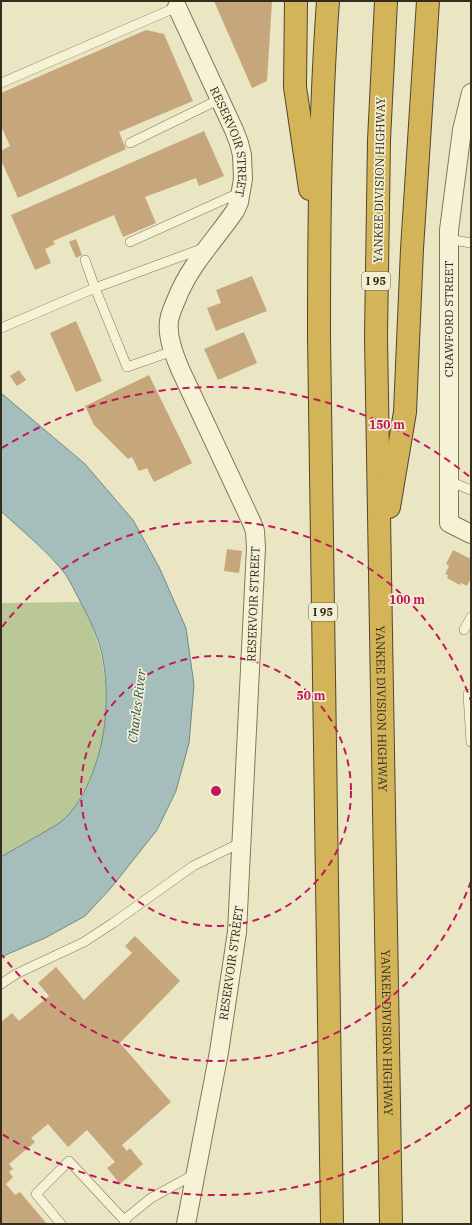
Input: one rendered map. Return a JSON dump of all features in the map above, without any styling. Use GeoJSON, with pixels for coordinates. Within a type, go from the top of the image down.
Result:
{"type":"FeatureCollection","features":[{"type":"Feature","properties":{"kind":"highway"},"geometry":{"type":"LineString","coordinates":[[296,1],[295,87],[319,249]]}},
{"type":"Feature","properties":{"kind":"highway","name":"I 95"},"geometry":{"type":"LineString","coordinates":[[328,1],[321,139],[319,249],[320,417],[332,1224]]}},
{"type":"Feature","properties":{"kind":"highway","name":"YANKEE DIVISION HIGHWAY"},"geometry":{"type":"LineString","coordinates":[[386,1],[381,76],[377,213],[376,337],[391,1224]]}},
{"type":"Feature","properties":{"kind":"highway"},"geometry":{"type":"LineString","coordinates":[[380,561],[405,412],[412,249],[428,1]]}},
{"type":"Feature","properties":{"kind":"street","name":"RESERVOIR STREET"},"geometry":{"type":"LineString","coordinates":[[177,7],[234,130],[242,155],[243,179],[241,192],[235,211],[208,246],[182,285],[172,310],[169,321],[169,332],[173,350],[180,369],[252,523],[255,531],[256,548],[239,912],[235,950],[216,1071],[186,1224]]}},
{"type":"Feature","properties":{"kind":"street","name":"CRAWFORD STREET"},"geometry":{"type":"LineString","coordinates":[[471,93],[462,130],[451,204],[448,239],[449,523],[471,534]]}},
{"type":"Feature","properties":{"kind":"lane"},"geometry":{"type":"LineString","coordinates":[[1,83],[177,7]]}},
{"type":"Feature","properties":{"kind":"lane"},"geometry":{"type":"LineString","coordinates":[[130,143],[220,99]]}},
{"type":"Feature","properties":{"kind":"lane"},"geometry":{"type":"LineString","coordinates":[[130,242],[241,192]]}},
{"type":"Feature","properties":{"kind":"lane"},"geometry":{"type":"LineString","coordinates":[[448,239],[471,243]]}},
{"type":"Feature","properties":{"kind":"lane"},"geometry":{"type":"LineString","coordinates":[[1,328],[95,288],[208,246]]}},
{"type":"Feature","properties":{"kind":"lane"},"geometry":{"type":"LineString","coordinates":[[85,260],[127,367],[173,350]]}},
{"type":"Feature","properties":{"kind":"lane"},"geometry":{"type":"LineString","coordinates":[[449,481],[471,490]]}},
{"type":"Feature","properties":{"kind":"lane"},"geometry":{"type":"LineString","coordinates":[[464,630],[471,617]]}},
{"type":"Feature","properties":{"kind":"lane"},"geometry":{"type":"LineString","coordinates":[[471,694],[468,694],[471,742]]}},
{"type":"Feature","properties":{"kind":"lane"},"geometry":{"type":"LineString","coordinates":[[1,984],[29,968],[84,942],[113,924],[193,866],[242,842]]}},
{"type":"Feature","properties":{"kind":"lane"},"geometry":{"type":"LineString","coordinates":[[61,1224],[36,1194],[69,1161],[125,1222],[151,1198],[196,1174]]}},
{"type":"Feature","properties":{"kind":"green space"},"geometry":{"type":"Polygon","coordinates":[[[80,602],[91,624],[99,647],[104,671],[106,695],[105,720],[101,744],[94,768],[78,801],[64,820],[55,827],[1,857],[1,603],[80,602]]]}},
{"type":"Feature","properties":{"kind":"water","name":"Charles River"},"geometry":{"type":"Polygon","coordinates":[[[1,393],[85,464],[133,520],[159,567],[186,628],[194,685],[189,743],[176,791],[157,830],[111,888],[85,916],[45,938],[1,957],[1,857],[58,824],[65,819],[77,805],[90,780],[100,749],[105,719],[106,688],[103,657],[99,643],[70,581],[59,566],[1,511],[1,393]]]}},
{"type":"Feature","properties":{"kind":"building"},"geometry":{"type":"Polygon","coordinates":[[[214,1],[272,1],[267,81],[252,88],[214,1]]]}},
{"type":"Feature","properties":{"kind":"building"},"geometry":{"type":"Polygon","coordinates":[[[146,30],[164,34],[193,101],[119,132],[126,149],[18,198],[1,160],[1,151],[10,146],[1,126],[1,93],[146,30]]]}},
{"type":"Feature","properties":{"kind":"building"},"geometry":{"type":"Polygon","coordinates":[[[204,131],[224,176],[199,186],[196,178],[145,197],[156,223],[123,237],[114,215],[53,241],[55,244],[45,249],[51,263],[35,270],[11,215],[204,131]]]}},
{"type":"Feature","properties":{"kind":"building"},"geometry":{"type":"Polygon","coordinates":[[[76,239],[82,255],[76,258],[69,242],[76,239]]]}},
{"type":"Feature","properties":{"kind":"building"},"geometry":{"type":"Polygon","coordinates":[[[252,276],[267,311],[216,331],[207,308],[221,303],[216,290],[252,276]]]}},
{"type":"Feature","properties":{"kind":"building"},"geometry":{"type":"Polygon","coordinates":[[[76,321],[102,381],[76,392],[50,333],[76,321]]]}},
{"type":"Feature","properties":{"kind":"building"},"geometry":{"type":"Polygon","coordinates":[[[244,332],[257,363],[218,380],[204,349],[244,332]]]}},
{"type":"Feature","properties":{"kind":"building"},"geometry":{"type":"Polygon","coordinates":[[[19,370],[26,380],[17,386],[10,376],[19,370]]]}},
{"type":"Feature","properties":{"kind":"building"},"geometry":{"type":"Polygon","coordinates":[[[149,375],[192,463],[154,482],[147,468],[139,471],[132,457],[128,459],[94,425],[85,406],[149,375]]]}},
{"type":"Feature","properties":{"kind":"building"},"geometry":{"type":"Polygon","coordinates":[[[227,549],[242,551],[239,573],[224,571],[227,549]]]}},
{"type":"Feature","properties":{"kind":"building"},"geometry":{"type":"Polygon","coordinates":[[[453,550],[471,559],[471,578],[467,586],[461,583],[460,585],[447,578],[448,575],[445,574],[449,566],[446,564],[453,550]]]}},
{"type":"Feature","properties":{"kind":"building"},"geometry":{"type":"Polygon","coordinates":[[[135,936],[180,981],[120,1043],[171,1102],[122,1145],[127,1151],[130,1148],[143,1164],[120,1184],[107,1168],[115,1162],[87,1130],[68,1147],[48,1124],[31,1138],[35,1142],[9,1164],[13,1169],[9,1172],[13,1177],[6,1184],[15,1195],[20,1192],[47,1224],[1,1224],[1,1022],[12,1013],[19,1021],[49,996],[38,983],[56,967],[84,1000],[132,953],[125,946],[135,936]]]}}]}
